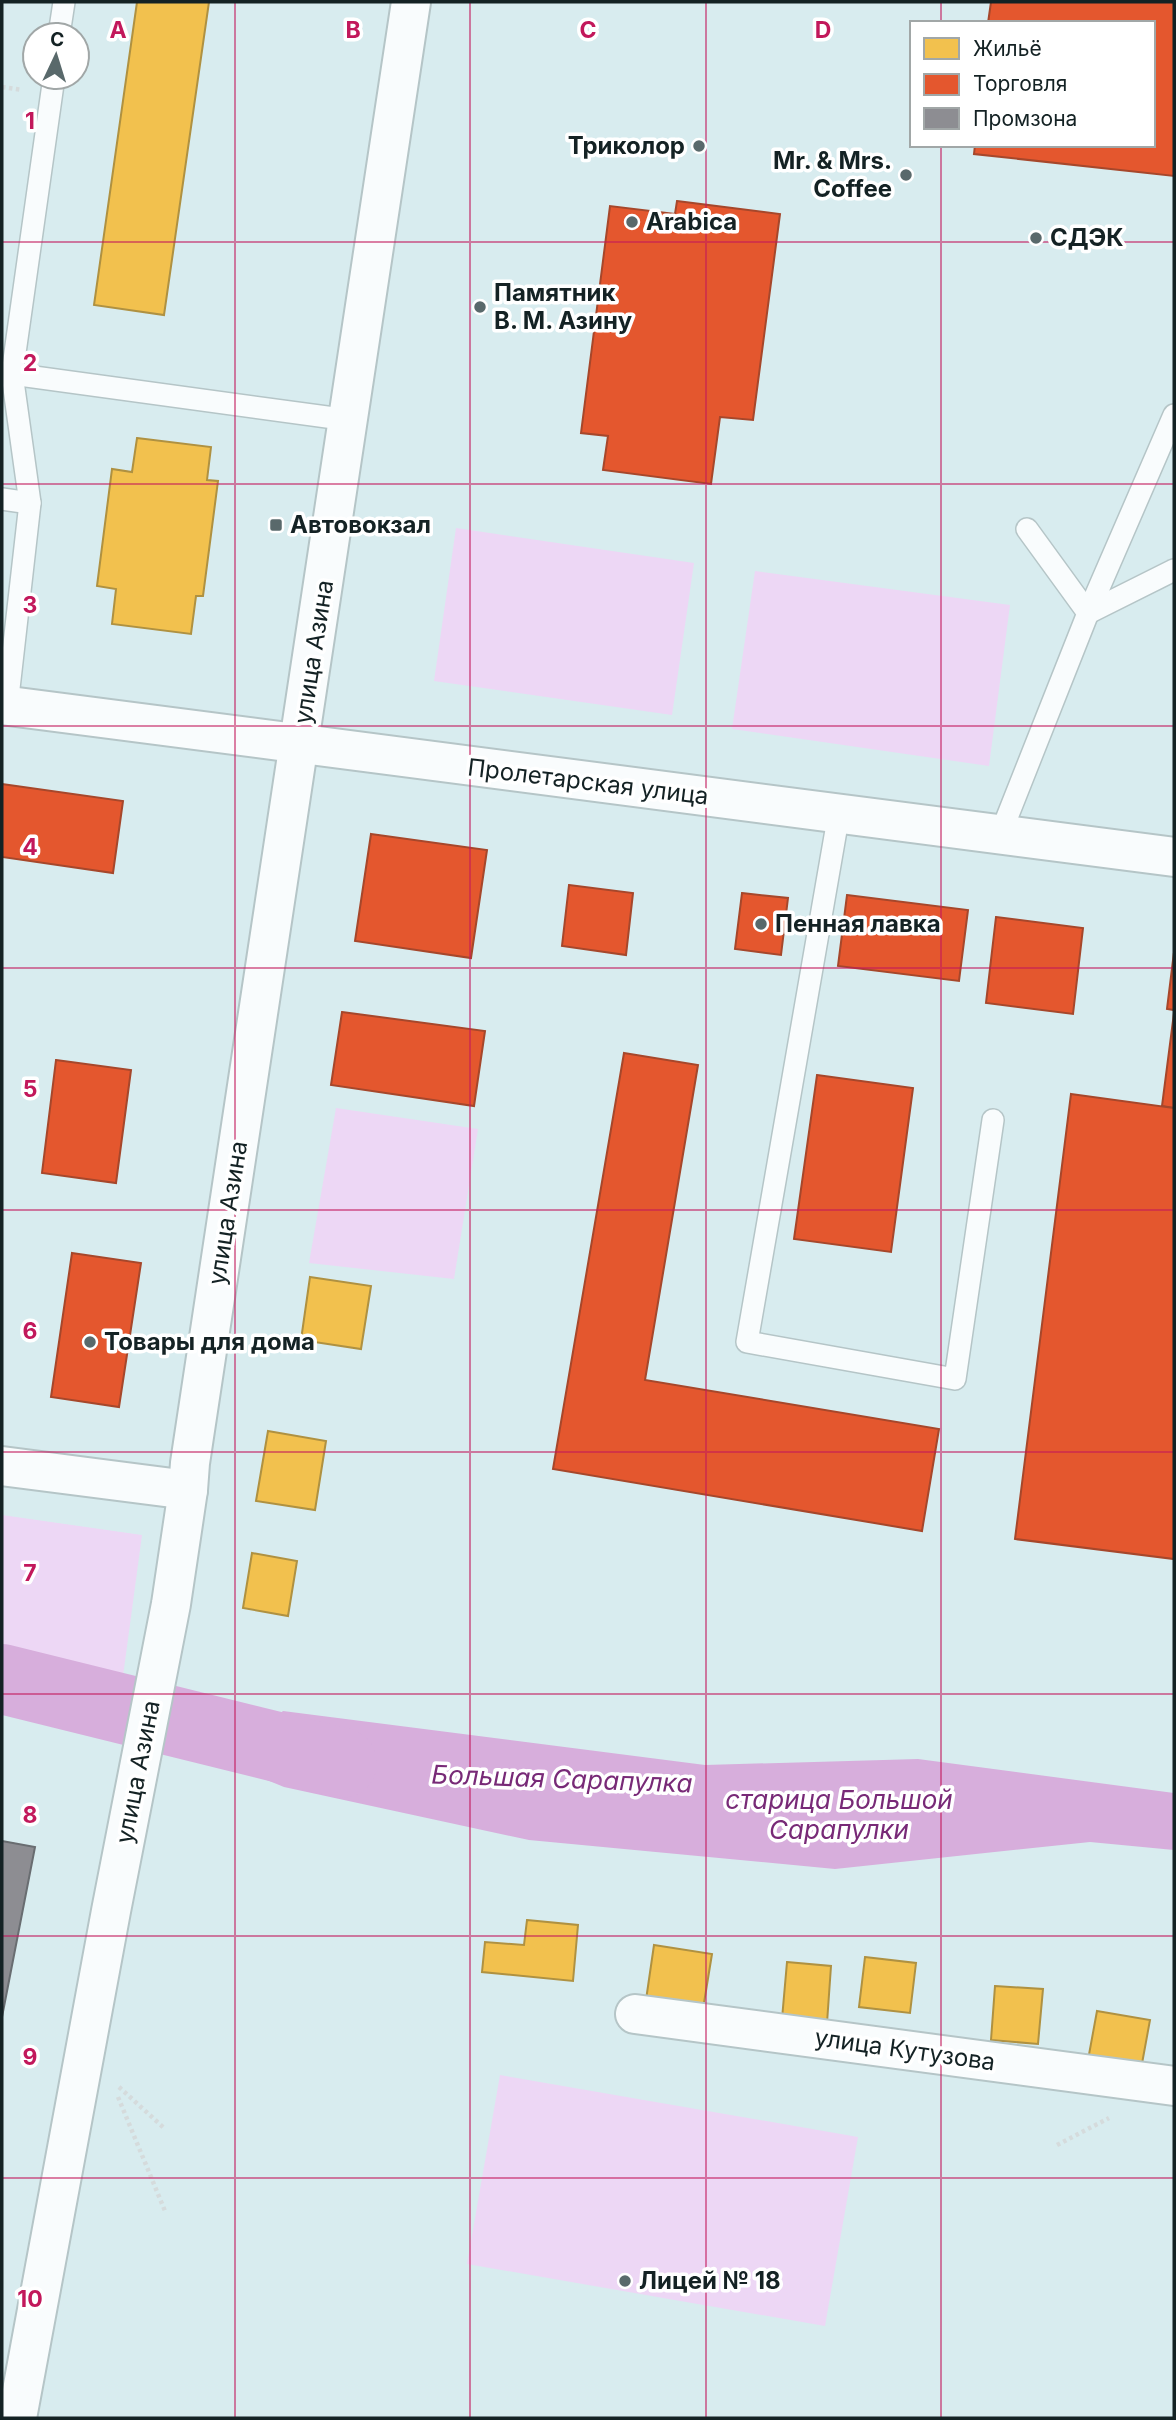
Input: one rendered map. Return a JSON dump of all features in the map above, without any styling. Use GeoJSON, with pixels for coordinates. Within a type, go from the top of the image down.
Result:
{"type":"FeatureCollection","features":[{"type":"Feature","properties":{"kind":"main road","name":"улица Азина"},"geometry":{"type":"LineString","coordinates":[[17,2418],[171,1604],[192,1449],[411,2]]}},
{"type":"Feature","properties":{"kind":"main road","name":"Пролетарская улица"},"geometry":{"type":"LineString","coordinates":[[4,705],[1174,857]]}},
{"type":"Feature","properties":{"kind":"main road"},"geometry":{"type":"LineString","coordinates":[[2,1466],[188,1490]]}},
{"type":"Feature","properties":{"kind":"main road","name":"улица Кутузова"},"geometry":{"type":"LineString","coordinates":[[635,2014],[1174,2086]]}},
{"type":"Feature","properties":{"kind":"lane"},"geometry":{"type":"LineString","coordinates":[[62,21],[64,2]]}},
{"type":"Feature","properties":{"kind":"lane"},"geometry":{"type":"LineString","coordinates":[[4,705],[30,503],[12,374],[52,91]]}},
{"type":"Feature","properties":{"kind":"lane"},"geometry":{"type":"LineString","coordinates":[[12,374],[349,420]]}},
{"type":"Feature","properties":{"kind":"lane"},"geometry":{"type":"LineString","coordinates":[[1000,835],[1088,614],[1174,415]]}},
{"type":"Feature","properties":{"kind":"lane"},"geometry":{"type":"LineString","coordinates":[[2,499],[30,503]]}},
{"type":"Feature","properties":{"kind":"lane"},"geometry":{"type":"LineString","coordinates":[[1027,529],[1088,614]]}},
{"type":"Feature","properties":{"kind":"lane"},"geometry":{"type":"LineString","coordinates":[[1088,614],[1174,570]]}},
{"type":"Feature","properties":{"kind":"lane"},"geometry":{"type":"LineString","coordinates":[[839,813],[747,1342],[955,1379],[993,1120]]}},
{"type":"Feature","properties":{"kind":"path"},"geometry":{"type":"LineString","coordinates":[[164,2128],[110,2080],[165,2211]]}},
{"type":"Feature","properties":{"kind":"shaded area"},"geometry":{"type":"Polygon","coordinates":[[[456,528],[694,563],[672,715],[434,681],[456,528]]]}},
{"type":"Feature","properties":{"kind":"shaded area"},"geometry":{"type":"Polygon","coordinates":[[[755,571],[1010,605],[989,766],[732,729],[755,571]]]}},
{"type":"Feature","properties":{"kind":"shaded area"},"geometry":{"type":"Polygon","coordinates":[[[336,1108],[478,1129],[454,1279],[309,1263],[336,1108]]]}},
{"type":"Feature","properties":{"kind":"shaded area"},"geometry":{"type":"Polygon","coordinates":[[[2,1515],[142,1535],[121,1691],[2,1663],[2,1515]]]}},
{"type":"Feature","properties":{"kind":"shaded area"},"geometry":{"type":"Polygon","coordinates":[[[500,2075],[858,2137],[825,2326],[467,2264],[500,2075]]]}},
{"type":"Feature","properties":{"kind":"water","name":"старица Большой Сарапулки"},"geometry":{"type":"Polygon","coordinates":[[[283,1711],[705,1765],[918,1759],[1174,1793],[1174,1850],[1090,1842],[835,1869],[529,1840],[284,1787],[223,1762],[283,1711]]]}},
{"type":"Feature","properties":{"kind":"building: Жильё"},"geometry":{"type":"Polygon","coordinates":[[[137,2],[209,2],[164,315],[94,305],[137,2]]]}},
{"type":"Feature","properties":{"kind":"building: Жильё"},"geometry":{"type":"Polygon","coordinates":[[[137,438],[211,447],[207,480],[218,481],[203,596],[196,596],[191,634],[112,624],[116,589],[97,586],[112,469],[132,472],[137,438]]]}},
{"type":"Feature","properties":{"kind":"building: Жильё"},"geometry":{"type":"Polygon","coordinates":[[[310,1277],[371,1286],[361,1349],[301,1340],[310,1277]]]}},
{"type":"Feature","properties":{"kind":"building: Жильё"},"geometry":{"type":"Polygon","coordinates":[[[268,1431],[326,1441],[315,1510],[256,1501],[268,1431]]]}},
{"type":"Feature","properties":{"kind":"building: Жильё"},"geometry":{"type":"Polygon","coordinates":[[[252,1553],[297,1561],[288,1616],[243,1608],[252,1553]]]}},
{"type":"Feature","properties":{"kind":"building: Жильё"},"geometry":{"type":"Polygon","coordinates":[[[527,1920],[578,1925],[573,1981],[482,1972],[485,1942],[524,1945],[527,1920]]]}},
{"type":"Feature","properties":{"kind":"building: Жильё"},"geometry":{"type":"Polygon","coordinates":[[[654,1945],[712,1954],[703,2009],[646,2000],[654,1945]]]}},
{"type":"Feature","properties":{"kind":"building: Жильё"},"geometry":{"type":"Polygon","coordinates":[[[865,1957],[916,1963],[910,2013],[859,2007],[865,1957]]]}},
{"type":"Feature","properties":{"kind":"building: Жильё"},"geometry":{"type":"Polygon","coordinates":[[[787,1962],[831,1966],[827,2023],[782,2019],[787,1962]]]}},
{"type":"Feature","properties":{"kind":"building: Жильё"},"geometry":{"type":"Polygon","coordinates":[[[995,1986],[1043,1989],[1038,2044],[991,2040],[995,1986]]]}},
{"type":"Feature","properties":{"kind":"building: Жильё"},"geometry":{"type":"Polygon","coordinates":[[[1097,2011],[1150,2020],[1141,2069],[1088,2060],[1097,2011]]]}},
{"type":"Feature","properties":{"kind":"building: Торговля"},"geometry":{"type":"Polygon","coordinates":[[[991,2],[1174,2],[1174,176],[974,154],[975,147],[1155,147],[1155,21],[988,21],[991,2]]]}},
{"type":"Feature","properties":{"kind":"building: Торговля"},"geometry":{"type":"Polygon","coordinates":[[[677,201],[780,214],[753,420],[720,417],[711,484],[603,470],[608,436],[581,433],[610,206],[675,214],[677,201]]]}},
{"type":"Feature","properties":{"kind":"building: Торговля"},"geometry":{"type":"Polygon","coordinates":[[[2,784],[123,801],[113,873],[2,857],[2,784]]]}},
{"type":"Feature","properties":{"kind":"building: Торговля"},"geometry":{"type":"Polygon","coordinates":[[[371,834],[487,850],[471,958],[355,941],[371,834]]]}},
{"type":"Feature","properties":{"kind":"building: Торговля"},"geometry":{"type":"Polygon","coordinates":[[[569,885],[633,893],[626,955],[562,946],[569,885]]]}},
{"type":"Feature","properties":{"kind":"building: Торговля","name":"Пенная лавка"},"geometry":{"type":"Polygon","coordinates":[[[742,893],[788,898],[781,955],[735,949],[742,893]]]}},
{"type":"Feature","properties":{"kind":"building: Торговля"},"geometry":{"type":"Polygon","coordinates":[[[847,895],[968,910],[959,981],[838,966],[847,895]]]}},
{"type":"Feature","properties":{"kind":"building: Торговля"},"geometry":{"type":"Polygon","coordinates":[[[996,917],[1083,928],[1073,1014],[986,1003],[996,917]]]}},
{"type":"Feature","properties":{"kind":"building: Торговля"},"geometry":{"type":"Polygon","coordinates":[[[1174,952],[1174,1010],[1167,1009],[1174,952]]]}},
{"type":"Feature","properties":{"kind":"building: Торговля"},"geometry":{"type":"Polygon","coordinates":[[[342,1012],[485,1031],[474,1106],[331,1085],[342,1012]]]}},
{"type":"Feature","properties":{"kind":"building: Торговля"},"geometry":{"type":"Polygon","coordinates":[[[1174,1013],[1174,1108],[1162,1106],[1174,1013]]]}},
{"type":"Feature","properties":{"kind":"building: Торговля"},"geometry":{"type":"Polygon","coordinates":[[[624,1053],[698,1065],[645,1380],[939,1429],[922,1531],[553,1469],[624,1053]]]}},
{"type":"Feature","properties":{"kind":"building: Торговля"},"geometry":{"type":"Polygon","coordinates":[[[56,1060],[131,1070],[116,1183],[42,1173],[56,1060]]]}},
{"type":"Feature","properties":{"kind":"building: Торговля"},"geometry":{"type":"Polygon","coordinates":[[[817,1075],[913,1088],[891,1252],[794,1239],[817,1075]]]}},
{"type":"Feature","properties":{"kind":"building: Торговля"},"geometry":{"type":"Polygon","coordinates":[[[1071,1094],[1174,1108],[1174,1559],[1015,1539],[1071,1094]]]}},
{"type":"Feature","properties":{"kind":"building: Торговля"},"geometry":{"type":"Polygon","coordinates":[[[72,1253],[141,1263],[119,1407],[51,1397],[72,1253]]]}},
{"type":"Feature","properties":{"kind":"building: Промзона"},"geometry":{"type":"Polygon","coordinates":[[[2,1841],[35,1847],[2,2017],[2,1841]]]}},
{"type":"Feature","properties":{"kind":"waterway","name":"Большая Сарапулка"},"geometry":{"type":"LineString","coordinates":[[2,1679],[342,1763]]}},
{"type":"Feature","properties":{"kind":"place","name":"Триколор"},"geometry":{"type":"Point","coordinates":[699,146]}},
{"type":"Feature","properties":{"kind":"place","name":"Mr. & Mrs. Coffee"},"geometry":{"type":"Point","coordinates":[906,175]}},
{"type":"Feature","properties":{"kind":"place","name":"Arabica"},"geometry":{"type":"Point","coordinates":[632,222]}},
{"type":"Feature","properties":{"kind":"place","name":"СДЭК"},"geometry":{"type":"Point","coordinates":[1036,238]}},
{"type":"Feature","properties":{"kind":"place","name":"Памятник В. М. Азину"},"geometry":{"type":"Point","coordinates":[480,307]}},
{"type":"Feature","properties":{"kind":"place","name":"Автовокзал"},"geometry":{"type":"Point","coordinates":[276,525]}},
{"type":"Feature","properties":{"kind":"place","name":"Пенная лавка"},"geometry":{"type":"Point","coordinates":[761,924]}},
{"type":"Feature","properties":{"kind":"place","name":"Товары для дома"},"geometry":{"type":"Point","coordinates":[90,1342]}},
{"type":"Feature","properties":{"kind":"place","name":"Лицей № 18"},"geometry":{"type":"Point","coordinates":[625,2281]}}]}
